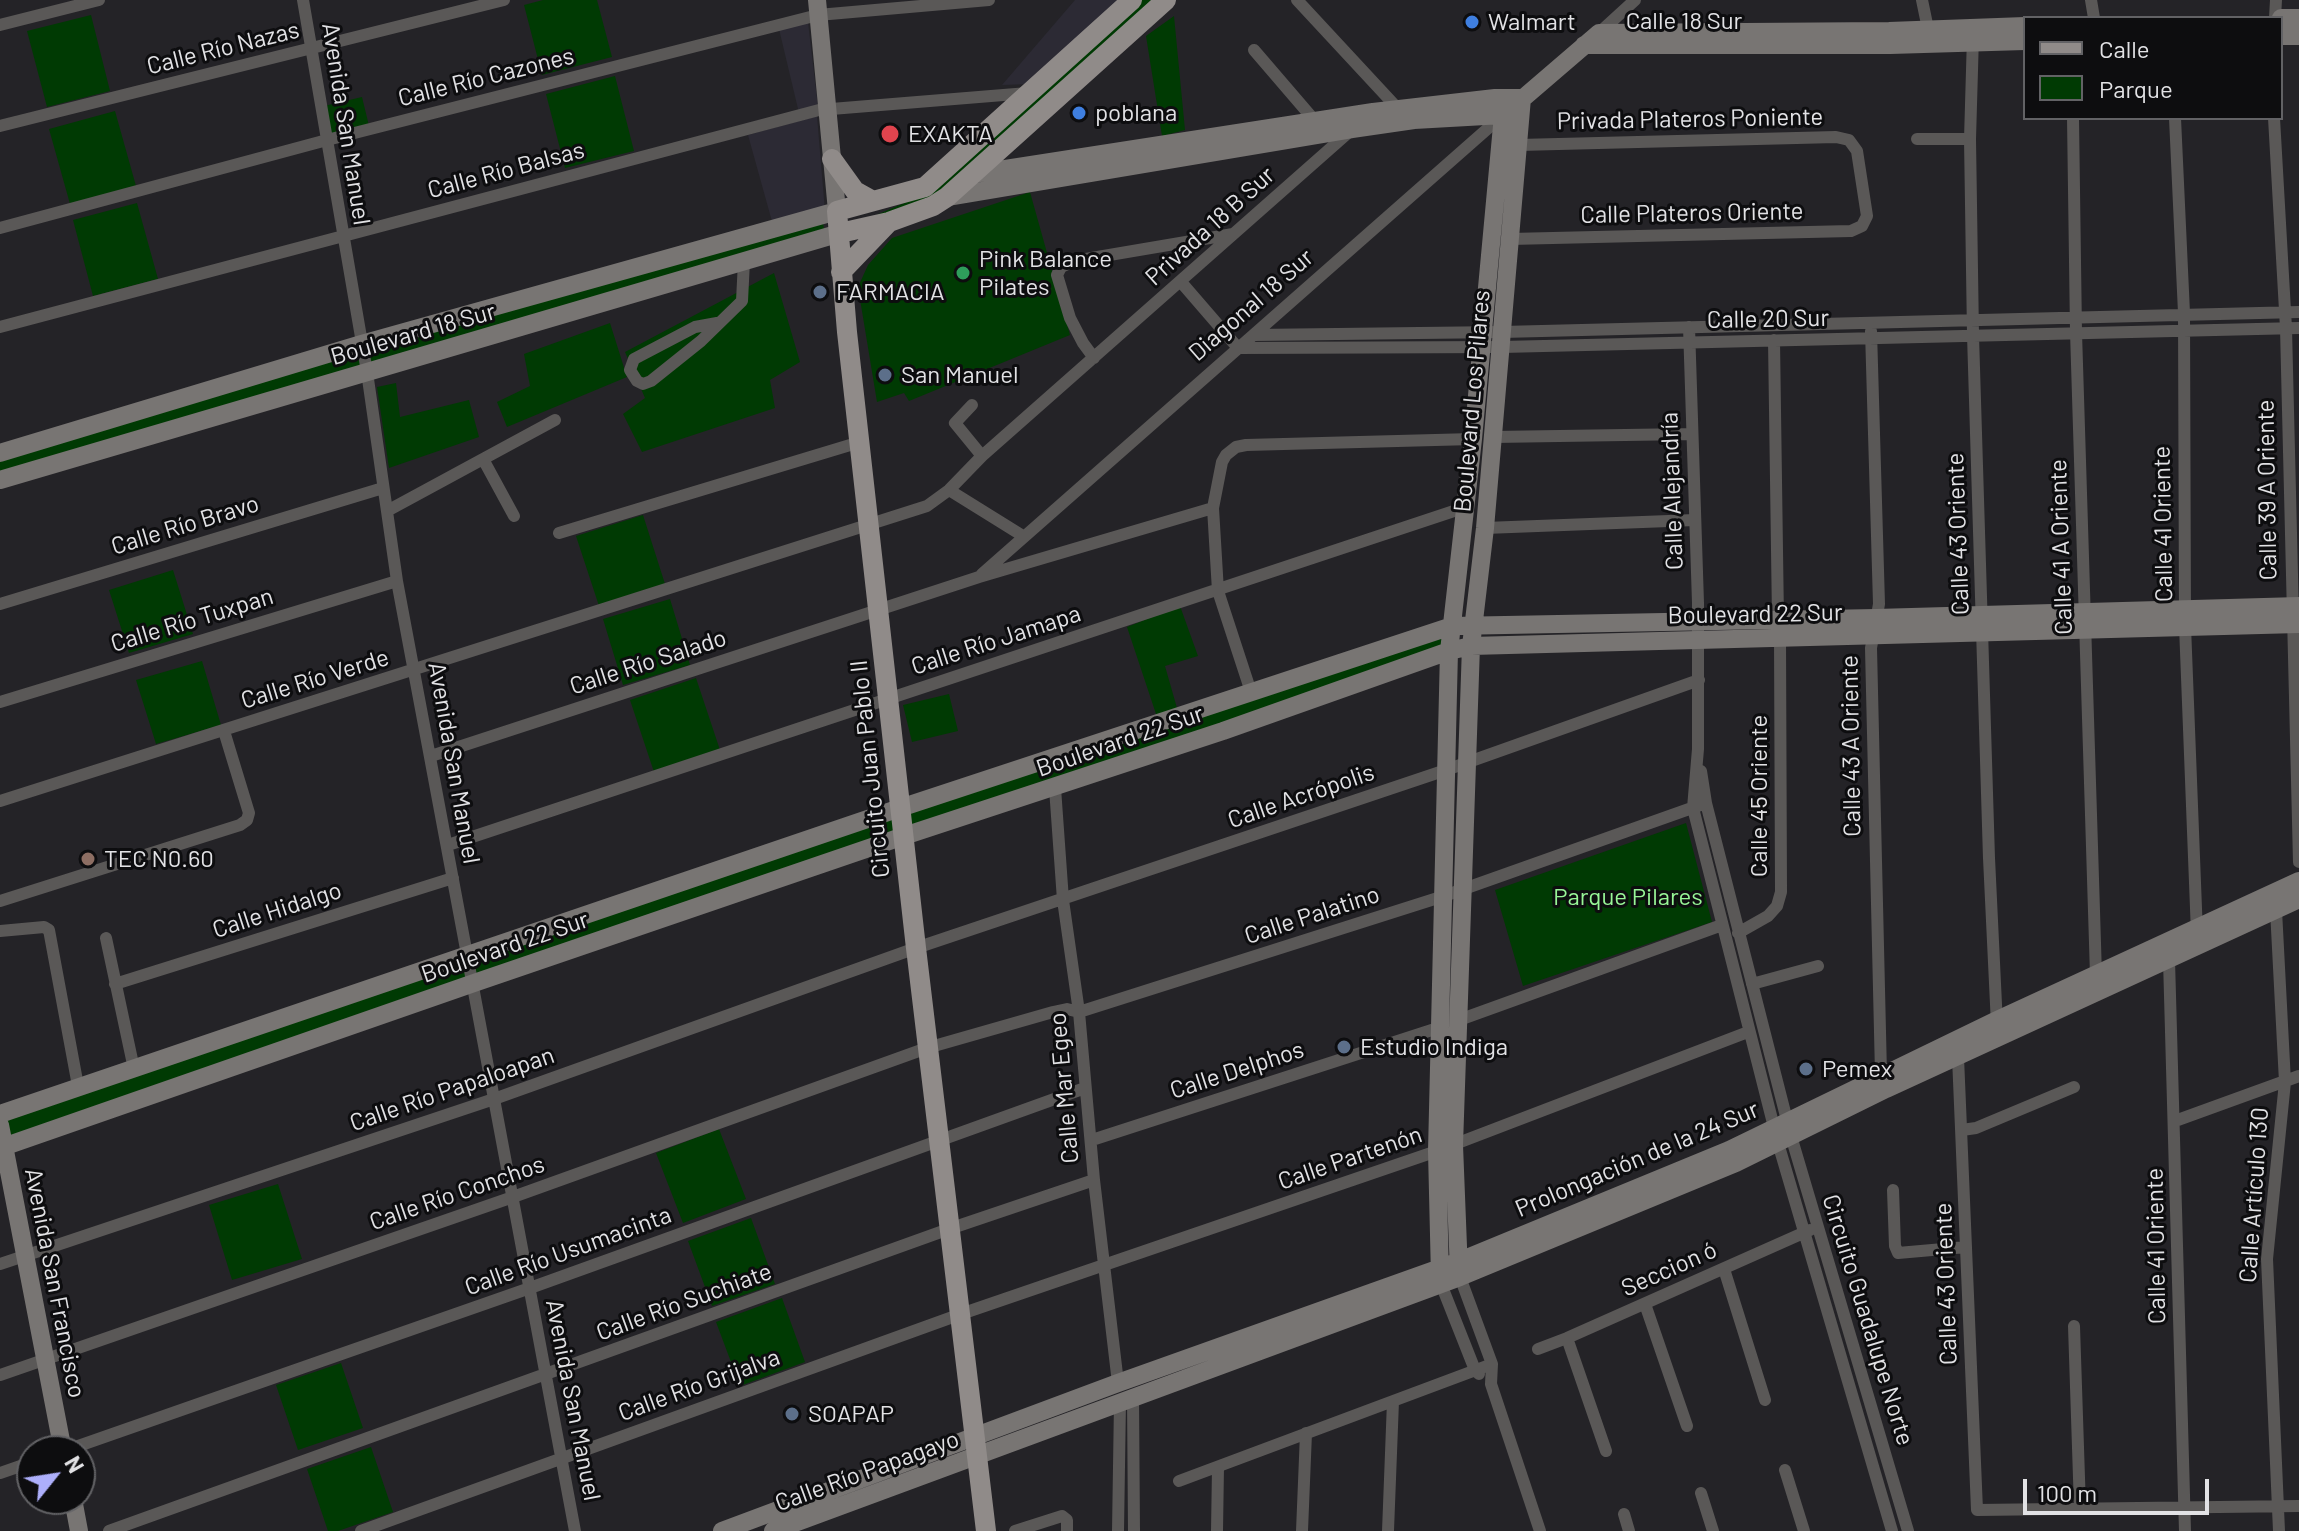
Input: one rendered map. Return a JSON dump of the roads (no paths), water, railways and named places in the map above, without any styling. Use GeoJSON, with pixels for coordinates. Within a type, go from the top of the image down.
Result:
{"type":"FeatureCollection","features":[{"type":"Feature","properties":{"kind":"main road"},"geometry":{"type":"LineString","coordinates":[[837,211],[925,187],[1132,0]]}},
{"type":"Feature","properties":{"kind":"main road"},"geometry":{"type":"LineString","coordinates":[[840,233],[889,222],[923,210],[947,197],[1166,0]]}},
{"type":"Feature","properties":{"kind":"main road"},"geometry":{"type":"LineString","coordinates":[[832,159],[855,191],[873,201]]}},
{"type":"Feature","properties":{"kind":"main road","name":"Circuito Juan Pablo II"},"geometry":{"type":"LineString","coordinates":[[837,211],[841,272],[927,1048],[986,1531]]}},
{"type":"Feature","properties":{"kind":"main road"},"geometry":{"type":"LineString","coordinates":[[841,272],[889,222]]}},
{"type":"Feature","properties":{"kind":"street"},"geometry":{"type":"LineString","coordinates":[[0,25],[99,0]]}},
{"type":"Feature","properties":{"kind":"street","name":"Avenida San Manuel"},"geometry":{"type":"LineString","coordinates":[[303,0],[367,372],[397,581],[575,1531]]}},
{"type":"Feature","properties":{"kind":"street","name":"Calle Río Nazas"},"geometry":{"type":"LineString","coordinates":[[0,126],[504,0]]}},
{"type":"Feature","properties":{"kind":"street","name":"Calle Río Cazones"},"geometry":{"type":"LineString","coordinates":[[0,228],[817,8],[989,0]]}},
{"type":"Feature","properties":{"kind":"street"},"geometry":{"type":"LineString","coordinates":[[1297,0],[1406,115]]}},
{"type":"Feature","properties":{"kind":"street","name":"Diagonal 18 Sur"},"geometry":{"type":"LineString","coordinates":[[879,610],[979,577],[1635,0]]}},
{"type":"Feature","properties":{"kind":"street"},"geometry":{"type":"LineString","coordinates":[[1922,0],[1928,29]]}},
{"type":"Feature","properties":{"kind":"street","name":"Circuito Juan Pablo II"},"geometry":{"type":"LineString","coordinates":[[817,8],[837,211]]}},
{"type":"Feature","properties":{"kind":"street","name":"Calle 18 Sur"},"geometry":{"type":"LineString","coordinates":[[1584,45],[1973,36],[2023,26]]}},
{"type":"Feature","properties":{"kind":"street","name":"Calle 18 Sur"},"geometry":{"type":"LineString","coordinates":[[1599,33],[1889,38],[1928,29],[2023,41]]}},
{"type":"Feature","properties":{"kind":"street","name":"Calle 43 Oriente"},"geometry":{"type":"LineString","coordinates":[[1973,36],[1970,139],[1973,335],[1997,1029]]}},
{"type":"Feature","properties":{"kind":"street"},"geometry":{"type":"LineString","coordinates":[[1254,50],[1315,121]]}},
{"type":"Feature","properties":{"kind":"street","name":"Calle Río Balsas"},"geometry":{"type":"LineString","coordinates":[[0,327],[827,109],[1030,93]]}},
{"type":"Feature","properties":{"kind":"street"},"geometry":{"type":"LineString","coordinates":[[947,197],[1352,129],[1495,98],[1522,98]]}},
{"type":"Feature","properties":{"kind":"street","name":"Boulevard Los Pilares"},"geometry":{"type":"LineString","coordinates":[[1440,1276],[1446,1148],[1459,1020],[1471,646],[1485,528],[1522,98]]}},
{"type":"Feature","properties":{"kind":"street"},"geometry":{"type":"LineString","coordinates":[[973,174],[1315,121],[1406,115],[1503,115]]}},
{"type":"Feature","properties":{"kind":"street","name":"Boulevard Los Pilares"},"geometry":{"type":"LineString","coordinates":[[1458,1270],[1446,1148],[1441,1027],[1449,651],[1473,439],[1503,115]]}},
{"type":"Feature","properties":{"kind":"street","name":"Calle 41 A Oriente"},"geometry":{"type":"LineString","coordinates":[[2073,120],[2076,332],[2096,975]]}},
{"type":"Feature","properties":{"kind":"street","name":"Calle 41 Oriente"},"geometry":{"type":"LineString","coordinates":[[2175,120],[2184,313],[2185,617],[2198,937]]}},
{"type":"Feature","properties":{"kind":"street","name":"Calle 39 A Oriente"},"geometry":{"type":"LineString","coordinates":[[2274,120],[2284,312],[2292,328],[2299,862]]}},
{"type":"Feature","properties":{"kind":"street","name":"Privada 18 B Sur"},"geometry":{"type":"LineString","coordinates":[[870,525],[927,506],[949,490],[982,456],[1352,129]]}},
{"type":"Feature","properties":{"kind":"street","name":"Privada Plateros Poniente"},"geometry":{"type":"LineString","coordinates":[[1519,145],[1836,137],[1849,140],[1857,151],[1867,216]]}},
{"type":"Feature","properties":{"kind":"street"},"geometry":{"type":"LineString","coordinates":[[1917,139],[1970,139]]}},
{"type":"Feature","properties":{"kind":"street","name":"Boulevard 18 Sur"},"geometry":{"type":"LineString","coordinates":[[0,453],[361,344],[837,211]]}},
{"type":"Feature","properties":{"kind":"street","name":"Calle Plateros Oriente"},"geometry":{"type":"LineString","coordinates":[[1510,239],[1851,231],[1862,226],[1867,216]]}},
{"type":"Feature","properties":{"kind":"street","name":"Boulevard 18 Sur"},"geometry":{"type":"LineString","coordinates":[[0,480],[840,233]]}},
{"type":"Feature","properties":{"kind":"street"},"geometry":{"type":"LineString","coordinates":[[1094,358],[1070,318],[1057,275],[1061,267],[1074,261],[1233,234]]}},
{"type":"Feature","properties":{"kind":"street"},"geometry":{"type":"LineString","coordinates":[[717,323],[695,327],[634,359],[630,370],[637,381],[643,384],[651,381],[738,306],[744,296],[744,261]]}},
{"type":"Feature","properties":{"kind":"street"},"geometry":{"type":"LineString","coordinates":[[1181,282],[1238,348]]}},
{"type":"Feature","properties":{"kind":"street"},"geometry":{"type":"LineString","coordinates":[[562,288],[569,313]]}},
{"type":"Feature","properties":{"kind":"street"},"geometry":{"type":"LineString","coordinates":[[486,311],[493,336]]}},
{"type":"Feature","properties":{"kind":"street","name":"Calle 20 Sur"},"geometry":{"type":"LineString","coordinates":[[1502,340],[1689,327],[2299,312]]}},
{"type":"Feature","properties":{"kind":"street","name":"Calle 43 A Oriente"},"geometry":{"type":"LineString","coordinates":[[1871,322],[1879,604],[1874,627],[1881,1074]]}},
{"type":"Feature","properties":{"kind":"street"},"geometry":{"type":"LineString","coordinates":[[427,327],[436,353]]}},
{"type":"Feature","properties":{"kind":"street","name":"Calle Alejandría"},"geometry":{"type":"LineString","coordinates":[[1689,327],[1699,630],[1699,805],[1722,925],[1748,1032],[1783,1132]]}},
{"type":"Feature","properties":{"kind":"street","name":"Calle 20 Sur"},"geometry":{"type":"LineString","coordinates":[[1254,335],[1689,343],[2292,328]]}},
{"type":"Feature","properties":{"kind":"street","name":"Calle 20 Sur"},"geometry":{"type":"LineString","coordinates":[[1238,348],[1482,340]]}},
{"type":"Feature","properties":{"kind":"street","name":"Calle 45 Oriente"},"geometry":{"type":"LineString","coordinates":[[1738,933],[1768,916],[1777,906],[1781,892],[1774,340]]}},
{"type":"Feature","properties":{"kind":"street"},"geometry":{"type":"LineString","coordinates":[[972,405],[955,423],[982,456]]}},
{"type":"Feature","properties":{"kind":"street"},"geometry":{"type":"LineString","coordinates":[[387,511],[555,420]]}},
{"type":"Feature","properties":{"kind":"street"},"geometry":{"type":"LineString","coordinates":[[1493,437],[1691,434]]}},
{"type":"Feature","properties":{"kind":"street"},"geometry":{"type":"LineString","coordinates":[[1251,692],[1218,591],[1213,508],[1222,462],[1231,450],[1246,445],[1473,439]]}},
{"type":"Feature","properties":{"kind":"street"},"geometry":{"type":"LineString","coordinates":[[559,533],[860,442]]}},
{"type":"Feature","properties":{"kind":"street"},"geometry":{"type":"LineString","coordinates":[[483,459],[514,516]]}},
{"type":"Feature","properties":{"kind":"street","name":"Calle Río Bravo"},"geometry":{"type":"LineString","coordinates":[[0,604],[383,488]]}},
{"type":"Feature","properties":{"kind":"street"},"geometry":{"type":"LineString","coordinates":[[949,490],[1023,536]]}},
{"type":"Feature","properties":{"kind":"street","name":"Calle Río Jamapa"},"geometry":{"type":"LineString","coordinates":[[448,845],[1466,507]]}},
{"type":"Feature","properties":{"kind":"street"},"geometry":{"type":"LineString","coordinates":[[979,577],[1213,508]]}},
{"type":"Feature","properties":{"kind":"street"},"geometry":{"type":"LineString","coordinates":[[1485,528],[1695,520]]}},
{"type":"Feature","properties":{"kind":"street","name":"Calle Río Verde"},"geometry":{"type":"LineString","coordinates":[[0,801],[870,525]]}},
{"type":"Feature","properties":{"kind":"street","name":"Calle Río Tuxpan"},"geometry":{"type":"LineString","coordinates":[[0,702],[397,581]]}},
{"type":"Feature","properties":{"kind":"street","name":"Calle Río Salado"},"geometry":{"type":"LineString","coordinates":[[431,756],[879,610]]}},
{"type":"Feature","properties":{"kind":"street","name":"Boulevard 22 Sur"},"geometry":{"type":"LineString","coordinates":[[1874,627],[1983,613],[2086,620]]}},
{"type":"Feature","properties":{"kind":"street","name":"Boulevard 22 Sur"},"geometry":{"type":"LineString","coordinates":[[0,1114],[901,808],[1452,626],[1699,630],[1874,627],[1984,633],[2086,620],[2295,615]]}},
{"type":"Feature","properties":{"kind":"street","name":"Boulevard 22 Sur"},"geometry":{"type":"LineString","coordinates":[[2,1148],[474,983],[904,836],[1055,788],[1449,651],[1471,646],[1699,630]]}},
{"type":"Feature","properties":{"kind":"street","name":"Calle Acrópolis"},"geometry":{"type":"LineString","coordinates":[[916,948],[1446,770],[1699,680]]}},
{"type":"Feature","properties":{"kind":"street"},"geometry":{"type":"LineString","coordinates":[[0,901],[240,825],[247,820],[249,813],[224,731]]}},
{"type":"Feature","properties":{"kind":"street","name":"Calle Mar Egeo"},"geometry":{"type":"LineString","coordinates":[[1055,788],[1063,900],[1079,1012],[1094,1180],[1124,1394]]}},
{"type":"Feature","properties":{"kind":"street","name":"Calle Alejandría"},"geometry":{"type":"LineString","coordinates":[[1699,805],[1752,984],[1783,1132]]}},
{"type":"Feature","properties":{"kind":"street","name":"Calle Palatino"},"geometry":{"type":"LineString","coordinates":[[927,1048],[1053,1012],[1067,1009],[1079,1012],[1444,896],[1699,805]]}},
{"type":"Feature","properties":{"kind":"street","name":"Calle Hidalgo"},"geometry":{"type":"LineString","coordinates":[[115,984],[453,878]]}},
{"type":"Feature","properties":{"kind":"street","name":"Prolongación de la 24 Sur"},"geometry":{"type":"LineString","coordinates":[[1783,1132],[1881,1074],[2169,960],[2198,937],[2299,881]]}},
{"type":"Feature","properties":{"kind":"street","name":"Prolongación de la 24 Sur"},"geometry":{"type":"LineString","coordinates":[[977,1447],[1458,1270],[1729,1150],[1783,1132],[1958,1057],[1997,1029],[2096,975],[2299,899]]}},
{"type":"Feature","properties":{"kind":"street","name":"Calle Artículo 130"},"geometry":{"type":"LineString","coordinates":[[2276,910],[2285,1082],[2267,1259],[2279,1531]]}},
{"type":"Feature","properties":{"kind":"street"},"geometry":{"type":"LineString","coordinates":[[1459,1020],[1722,925]]}},
{"type":"Feature","properties":{"kind":"street"},"geometry":{"type":"LineString","coordinates":[[0,931],[44,927],[49,930],[78,1086]]}},
{"type":"Feature","properties":{"kind":"street"},"geometry":{"type":"LineString","coordinates":[[106,938],[134,1069]]}},
{"type":"Feature","properties":{"kind":"street","name":"Calle Río Papaloapan"},"geometry":{"type":"LineString","coordinates":[[0,1264],[494,1099],[916,948]]}},
{"type":"Feature","properties":{"kind":"street","name":"Calle 41 Oriente"},"geometry":{"type":"LineString","coordinates":[[2169,960],[2185,1531]]}},
{"type":"Feature","properties":{"kind":"street"},"geometry":{"type":"LineString","coordinates":[[1752,984],[1818,966]]}},
{"type":"Feature","properties":{"kind":"street","name":"Calle Delphos"},"geometry":{"type":"LineString","coordinates":[[1092,1140],[1441,1027]]}},
{"type":"Feature","properties":{"kind":"street","name":"Calle Partenón"},"geometry":{"type":"LineString","coordinates":[[961,1314],[1446,1148],[1748,1032]]}},
{"type":"Feature","properties":{"kind":"street","name":"Calle Río Conchos"},"geometry":{"type":"LineString","coordinates":[[0,1375],[513,1197],[927,1048]]}},
{"type":"Feature","properties":{"kind":"street","name":"Calle 43 Oriente"},"geometry":{"type":"LineString","coordinates":[[1958,1057],[1977,1510],[2080,1508]]}},
{"type":"Feature","properties":{"kind":"street"},"geometry":{"type":"LineString","coordinates":[[2175,1121],[2299,1076]]}},
{"type":"Feature","properties":{"kind":"street"},"geometry":{"type":"LineString","coordinates":[[1962,1130],[1976,1128],[2074,1087]]}},
{"type":"Feature","properties":{"kind":"street","name":"Calle Río Usumacinta"},"geometry":{"type":"LineString","coordinates":[[96,1439],[530,1288],[1085,1088]]}},
{"type":"Feature","properties":{"kind":"street","name":"Avenida San Francisco"},"geometry":{"type":"LineString","coordinates":[[0,1125],[60,1435]]}},
{"type":"Feature","properties":{"kind":"street","name":"Circuito Guadalupe Norte"},"geometry":{"type":"LineString","coordinates":[[1783,1132],[1817,1228],[1908,1531]]}},
{"type":"Feature","properties":{"kind":"street","name":"Circuito Guadalupe Norte"},"geometry":{"type":"LineString","coordinates":[[1783,1132],[1804,1233],[1892,1531]]}},
{"type":"Feature","properties":{"kind":"street","name":"Calle Río Suchiate"},"geometry":{"type":"LineString","coordinates":[[109,1531],[949,1229],[1094,1180]]}},
{"type":"Feature","properties":{"kind":"street"},"geometry":{"type":"LineString","coordinates":[[1893,1190],[1895,1246],[1898,1253],[1966,1247]]}},
{"type":"Feature","properties":{"kind":"street","name":"Seccion ó"},"geometry":{"type":"LineString","coordinates":[[1538,1349],[1817,1228]]}},
{"type":"Feature","properties":{"kind":"street"},"geometry":{"type":"LineString","coordinates":[[1724,1269],[1765,1400]]}},
{"type":"Feature","properties":{"kind":"street"},"geometry":{"type":"LineString","coordinates":[[1458,1270],[1492,1364],[1491,1384],[1540,1531]]}},
{"type":"Feature","properties":{"kind":"street"},"geometry":{"type":"LineString","coordinates":[[1440,1276],[1475,1370],[1491,1384]]}},
{"type":"Feature","properties":{"kind":"street"},"geometry":{"type":"LineString","coordinates":[[1645,1304],[1687,1426]]}},
{"type":"Feature","properties":{"kind":"street","name":"Calle Río Grijalva"},"geometry":{"type":"LineString","coordinates":[[361,1531],[961,1314]]}},
{"type":"Feature","properties":{"kind":"street"},"geometry":{"type":"LineString","coordinates":[[2074,1326],[2080,1508],[2299,1506]]}},
{"type":"Feature","properties":{"kind":"street"},"geometry":{"type":"LineString","coordinates":[[1567,1338],[1606,1451]]}},
{"type":"Feature","properties":{"kind":"street"},"geometry":{"type":"LineString","coordinates":[[1179,1481],[1492,1364]]}},
{"type":"Feature","properties":{"kind":"street"},"geometry":{"type":"LineString","coordinates":[[1118,1531],[1124,1394]]}},
{"type":"Feature","properties":{"kind":"street"},"geometry":{"type":"LineString","coordinates":[[1124,1394],[1134,1531]]}},
{"type":"Feature","properties":{"kind":"street"},"geometry":{"type":"LineString","coordinates":[[1388,1531],[1393,1401]]}},
{"type":"Feature","properties":{"kind":"street"},"geometry":{"type":"LineString","coordinates":[[1861,1426],[1874,1421]]}},
{"type":"Feature","properties":{"kind":"street"},"geometry":{"type":"LineString","coordinates":[[1302,1531],[1306,1433]]}},
{"type":"Feature","properties":{"kind":"street","name":"Calle Río Papagayo"},"geometry":{"type":"LineString","coordinates":[[722,1531],[977,1447]]}},
{"type":"Feature","properties":{"kind":"street","name":"Calle Río Papagayo"},"geometry":{"type":"LineString","coordinates":[[773,1531],[977,1447]]}},
{"type":"Feature","properties":{"kind":"street"},"geometry":{"type":"LineString","coordinates":[[1217,1531],[1218,1467]]}},
{"type":"Feature","properties":{"kind":"street"},"geometry":{"type":"LineString","coordinates":[[1785,1470],[1804,1531]]}},
{"type":"Feature","properties":{"kind":"street"},"geometry":{"type":"LineString","coordinates":[[1701,1493],[1713,1531]]}},
{"type":"Feature","properties":{"kind":"street"},"geometry":{"type":"LineString","coordinates":[[1624,1514],[1629,1531]]}},
{"type":"Feature","properties":{"kind":"street"},"geometry":{"type":"LineString","coordinates":[[1015,1531],[1062,1516],[1067,1520],[1067,1531]]}},
{"type":"Feature","properties":{"kind":"place","name":"Walmart"},"geometry":{"type":"Point","coordinates":[1472,22]}},
{"type":"Feature","properties":{"kind":"place","name":"poblana"},"geometry":{"type":"Point","coordinates":[1079,113]}},
{"type":"Feature","properties":{"kind":"place","name":"EXAKTA"},"geometry":{"type":"Point","coordinates":[890,134]}},
{"type":"Feature","properties":{"kind":"place","name":"Pink Balance Pilates"},"geometry":{"type":"Point","coordinates":[963,273]}},
{"type":"Feature","properties":{"kind":"place","name":"FARMACIA"},"geometry":{"type":"Point","coordinates":[820,292]}},
{"type":"Feature","properties":{"kind":"place","name":"San Manuel"},"geometry":{"type":"Point","coordinates":[885,375]}},
{"type":"Feature","properties":{"kind":"place","name":"TEC N0.60"},"geometry":{"type":"Point","coordinates":[88,859]}},
{"type":"Feature","properties":{"kind":"place","name":"Estudio Indiga"},"geometry":{"type":"Point","coordinates":[1344,1047]}},
{"type":"Feature","properties":{"kind":"place","name":"Pemex"},"geometry":{"type":"Point","coordinates":[1806,1069]}},
{"type":"Feature","properties":{"kind":"place","name":"SOAPAP"},"geometry":{"type":"Point","coordinates":[792,1414]}},
{"type":"Feature","properties":{"kind":"park label","name":"Parque Pilares"},"geometry":{"type":"Point","coordinates":[1628,897]}}]}
